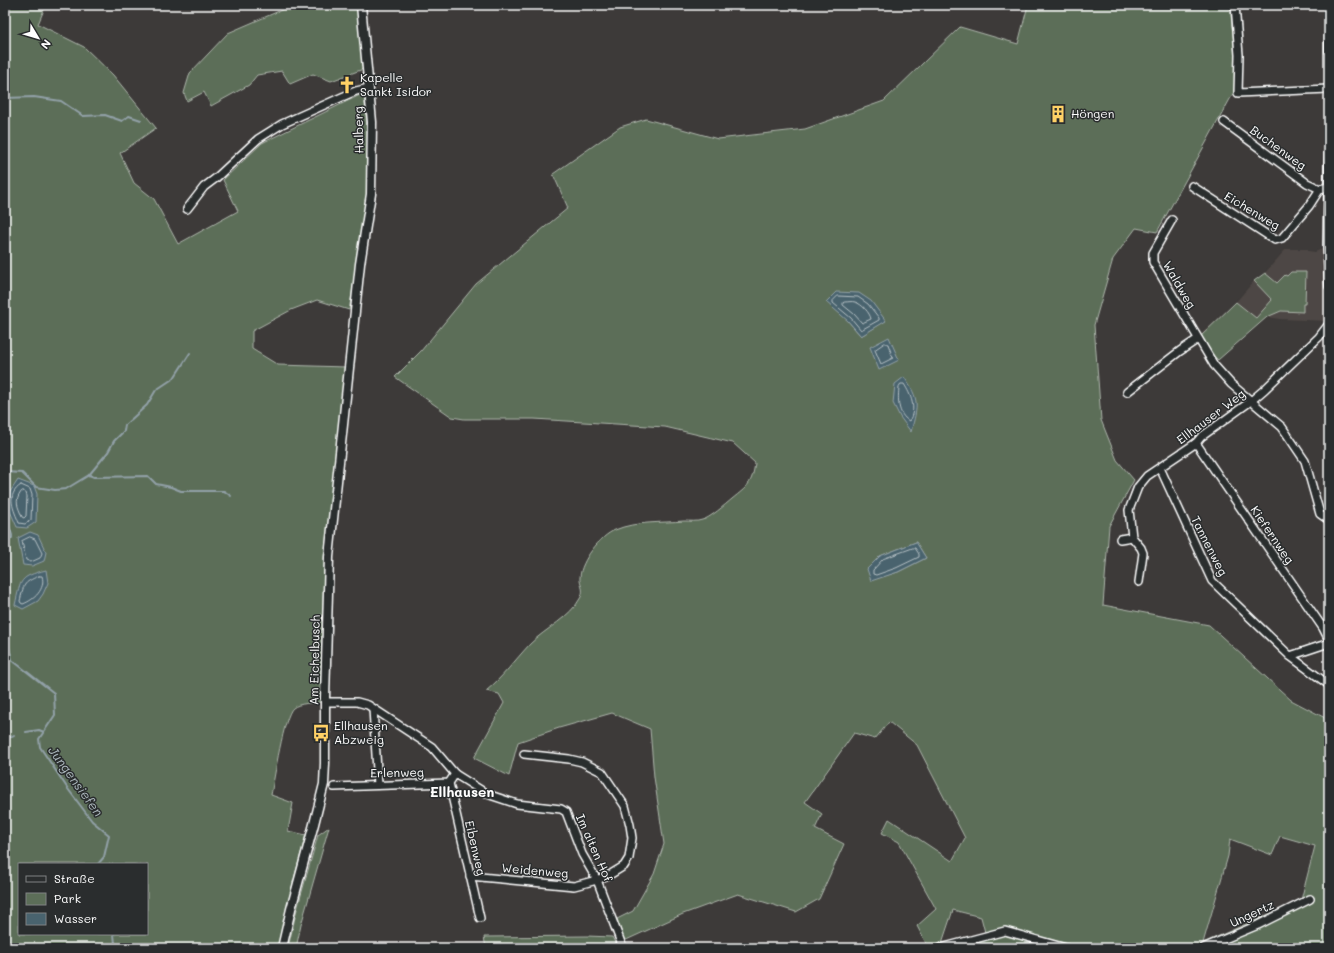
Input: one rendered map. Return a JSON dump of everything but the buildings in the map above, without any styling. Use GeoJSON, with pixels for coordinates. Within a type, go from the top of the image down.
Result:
{"type":"FeatureCollection","features":[{"type":"Feature","properties":{"kind":"street"},"geometry":{"type":"LineString","coordinates":[[361,5],[369,88]]}},
{"type":"Feature","properties":{"kind":"street"},"geometry":{"type":"LineString","coordinates":[[1235,5],[1239,55],[1238,93],[1329,89]]}},
{"type":"Feature","properties":{"kind":"street"},"geometry":{"type":"LineString","coordinates":[[1329,5],[1329,51]]}},
{"type":"Feature","properties":{"kind":"street","name":"Halberg"},"geometry":{"type":"LineString","coordinates":[[188,209],[204,187],[216,178],[258,139],[282,124],[342,96],[369,88],[372,122],[371,194],[360,264],[348,369]]}},
{"type":"Feature","properties":{"kind":"street","name":"Buchenweg"},"geometry":{"type":"LineString","coordinates":[[1224,122],[1307,182],[1320,189]]}},
{"type":"Feature","properties":{"kind":"street"},"geometry":{"type":"LineString","coordinates":[[1329,140],[1327,246],[1329,286]]}},
{"type":"Feature","properties":{"kind":"street","name":"Eichenweg"},"geometry":{"type":"LineString","coordinates":[[1192,186],[1275,240],[1282,238],[1320,189]]}},
{"type":"Feature","properties":{"kind":"street"},"geometry":{"type":"LineString","coordinates":[[1320,189],[1328,187]]}},
{"type":"Feature","properties":{"kind":"street","name":"Waldweg"},"geometry":{"type":"LineString","coordinates":[[1172,220],[1153,253],[1153,262],[1214,365],[1231,384],[1282,427],[1305,461],[1320,514],[1329,520]]}},
{"type":"Feature","properties":{"kind":"street","name":"Ellhauser Weg"},"geometry":{"type":"LineString","coordinates":[[1139,582],[1143,553],[1132,537],[1129,510],[1138,487],[1147,476],[1196,443],[1201,436],[1251,401],[1319,337],[1329,324]]}},
{"type":"Feature","properties":{"kind":"street"},"geometry":{"type":"LineString","coordinates":[[1127,392],[1198,339]]}},
{"type":"Feature","properties":{"kind":"street","name":"Am Eichelbusch"},"geometry":{"type":"LineString","coordinates":[[282,948],[324,784],[326,748],[325,702],[329,556],[348,369]]}},
{"type":"Feature","properties":{"kind":"street","name":"Kiefernweg"},"geometry":{"type":"LineString","coordinates":[[1196,443],[1323,628],[1329,640]]}},
{"type":"Feature","properties":{"kind":"street","name":"Tannenweg"},"geometry":{"type":"LineString","coordinates":[[1160,468],[1212,581],[1290,656],[1329,685]]}},
{"type":"Feature","properties":{"kind":"street"},"geometry":{"type":"LineString","coordinates":[[1120,538],[1132,537]]}},
{"type":"Feature","properties":{"kind":"street"},"geometry":{"type":"LineString","coordinates":[[1290,656],[1329,643]]}},
{"type":"Feature","properties":{"kind":"street","name":"Im alten Hof"},"geometry":{"type":"LineString","coordinates":[[325,702],[357,702],[368,705],[432,747],[455,774],[487,794],[501,800],[517,804],[561,808],[566,812],[582,854],[597,880],[623,948]]}},
{"type":"Feature","properties":{"kind":"street"},"geometry":{"type":"LineString","coordinates":[[373,709],[378,784]]}},
{"type":"Feature","properties":{"kind":"street","name":"Weidenweg"},"geometry":{"type":"LineString","coordinates":[[470,876],[574,886],[597,880],[611,874],[624,866],[629,858],[632,838],[625,806],[602,772],[582,762],[569,759],[524,754]]}},
{"type":"Feature","properties":{"kind":"street"},"geometry":{"type":"LineString","coordinates":[[449,783],[455,774]]}},
{"type":"Feature","properties":{"kind":"street","name":"Erlenweg"},"geometry":{"type":"LineString","coordinates":[[334,787],[378,784],[449,783]]}},
{"type":"Feature","properties":{"kind":"street","name":"Eibenweg"},"geometry":{"type":"LineString","coordinates":[[449,783],[480,918]]}},
{"type":"Feature","properties":{"kind":"street","name":"Ungertz"},"geometry":{"type":"LineString","coordinates":[[1204,948],[1258,925],[1310,899]]}},
{"type":"Feature","properties":{"kind":"street"},"geometry":{"type":"LineString","coordinates":[[941,948],[1005,931],[1066,948]]}},
{"type":"Feature","properties":{"kind":"shaded area"},"geometry":{"type":"Polygon","coordinates":[[[1327,247],[1329,321],[1267,317],[1218,360],[1199,336],[1236,302],[1254,281],[1265,273],[1286,249],[1308,249],[1308,251],[1315,252],[1327,247]]]}},
{"type":"Feature","properties":{"kind":"green space"},"geometry":{"type":"Polygon","coordinates":[[[5,5],[46,5],[38,24],[84,47],[113,75],[156,128],[120,153],[134,183],[154,199],[178,244],[238,211],[223,180],[262,143],[364,93],[368,144],[367,195],[349,310],[317,300],[291,310],[252,331],[252,349],[278,365],[346,367],[325,556],[321,702],[296,706],[290,713],[286,722],[271,795],[293,803],[288,831],[306,835],[295,875],[279,948],[30,948],[26,944],[5,948],[5,5]]]}},
{"type":"Feature","properties":{"kind":"green space"},"geometry":{"type":"Polygon","coordinates":[[[293,5],[358,5],[366,68],[331,81],[313,74],[290,84],[282,71],[257,75],[249,85],[211,106],[204,92],[187,101],[184,93],[190,73],[228,33],[293,5]]]}},
{"type":"Feature","properties":{"kind":"green space"},"geometry":{"type":"Polygon","coordinates":[[[1028,5],[1230,5],[1237,73],[1235,90],[1157,232],[1136,228],[1113,259],[1094,325],[1101,420],[1117,460],[1134,480],[1109,526],[1103,605],[1209,625],[1291,700],[1329,720],[1329,948],[960,948],[987,940],[981,917],[953,910],[942,943],[928,947],[917,926],[936,909],[899,842],[882,833],[889,819],[952,861],[965,838],[917,745],[889,722],[875,739],[854,733],[805,802],[822,814],[815,829],[844,844],[819,899],[796,912],[738,894],[683,914],[624,941],[617,919],[633,911],[654,874],[664,844],[654,777],[650,729],[612,713],[559,728],[518,742],[509,776],[474,758],[504,703],[499,694],[486,691],[536,638],[571,611],[582,594],[580,577],[584,564],[592,550],[603,538],[615,530],[632,525],[700,521],[705,519],[746,487],[751,480],[755,463],[733,443],[665,427],[534,419],[464,419],[452,417],[395,377],[421,351],[476,284],[568,208],[553,174],[620,127],[646,119],[718,139],[805,129],[884,101],[960,27],[1018,44],[1028,5]],[[848,321],[861,336],[885,321],[848,321]],[[916,542],[880,556],[871,580],[898,572],[926,558],[916,542]],[[1280,836],[1272,855],[1230,839],[1228,856],[1203,943],[1301,900],[1315,846],[1280,836]]]}},
{"type":"Feature","properties":{"kind":"green space"},"geometry":{"type":"Polygon","coordinates":[[[1291,272],[1306,272],[1305,304],[1303,304],[1303,312],[1281,311],[1267,317],[1218,360],[1198,339],[1236,302],[1256,318],[1272,300],[1254,281],[1265,273],[1277,283],[1285,275],[1287,276],[1291,272]]]}},
{"type":"Feature","properties":{"kind":"green space"},"geometry":{"type":"Polygon","coordinates":[[[329,827],[301,925],[296,948],[288,948],[296,913],[318,835],[329,827]]]}},
{"type":"Feature","properties":{"kind":"green space"},"geometry":{"type":"Polygon","coordinates":[[[484,937],[612,937],[618,948],[486,948],[484,937]]]}},
{"type":"Feature","properties":{"kind":"water"},"geometry":{"type":"Polygon","coordinates":[[[836,292],[859,293],[871,301],[886,321],[861,336],[848,321],[826,302],[836,292]]]}},
{"type":"Feature","properties":{"kind":"water"},"geometry":{"type":"Polygon","coordinates":[[[889,337],[899,360],[879,370],[870,347],[889,337]]]}},
{"type":"Feature","properties":{"kind":"water"},"geometry":{"type":"Polygon","coordinates":[[[904,377],[913,392],[916,403],[911,432],[900,417],[893,403],[895,384],[904,377]]]}},
{"type":"Feature","properties":{"kind":"water"},"geometry":{"type":"Polygon","coordinates":[[[18,480],[34,486],[37,494],[36,522],[27,528],[17,527],[6,502],[10,492],[18,480]]]}},
{"type":"Feature","properties":{"kind":"water"},"geometry":{"type":"Polygon","coordinates":[[[30,532],[38,535],[46,552],[44,561],[32,566],[23,565],[18,538],[30,532]]]}},
{"type":"Feature","properties":{"kind":"water"},"geometry":{"type":"Polygon","coordinates":[[[916,542],[926,558],[898,572],[871,581],[867,569],[880,556],[916,542]]]}},
{"type":"Feature","properties":{"kind":"water"},"geometry":{"type":"Polygon","coordinates":[[[46,570],[48,583],[38,601],[23,609],[15,605],[20,584],[23,580],[26,577],[46,570]]]}},
{"type":"Feature","properties":{"kind":"waterway"},"geometry":{"type":"LineString","coordinates":[[5,98],[34,97],[61,101],[83,116],[105,115],[122,121],[129,116],[141,120]]}},
{"type":"Feature","properties":{"kind":"waterway"},"geometry":{"type":"LineString","coordinates":[[5,472],[22,473],[36,487],[55,490],[66,489],[89,475],[108,452],[114,441],[124,431],[125,425],[147,405],[156,390],[174,378],[190,353]]}},
{"type":"Feature","properties":{"kind":"waterway"},"geometry":{"type":"LineString","coordinates":[[89,475],[94,477],[148,476],[156,484],[181,491],[224,491],[231,496]]}},
{"type":"Feature","properties":{"kind":"waterway"},"geometry":{"type":"LineString","coordinates":[[1129,500],[1134,486],[1142,476]]}},
{"type":"Feature","properties":{"kind":"waterway","name":"Jungensiefen"},"geometry":{"type":"LineString","coordinates":[[5,514],[12,535],[12,538],[5,543]]}},
{"type":"Feature","properties":{"kind":"waterway","name":"Jungensiefen"},"geometry":{"type":"LineString","coordinates":[[5,631],[12,660],[54,693],[55,715],[39,739],[40,747],[68,789],[92,821],[109,835],[104,857],[99,863]]}},
{"type":"Feature","properties":{"kind":"waterway"},"geometry":{"type":"LineString","coordinates":[[26,732],[39,730],[44,732]]}},
{"type":"Feature","properties":{"kind":"waterway"},"geometry":{"type":"LineString","coordinates":[[5,740],[14,735]]}},
{"type":"Feature","properties":{"kind":"waterway","name":"Jungensiefen"},"geometry":{"type":"LineString","coordinates":[[114,935],[115,944],[123,948]]}},
{"type":"Feature","properties":{"kind":"place","name":"Kapelle Sankt Isidor"},"geometry":{"type":"Point","coordinates":[347,85]}},
{"type":"Feature","properties":{"kind":"place","name":"Höngen"},"geometry":{"type":"Point","coordinates":[1058,114]}},
{"type":"Feature","properties":{"kind":"place","name":"Ellhausen Abzweig"},"geometry":{"type":"Point","coordinates":[321,733]}},
{"type":"Feature","properties":{"kind":"district","name":"Ellhausen"},"geometry":{"type":"Point","coordinates":[462,792]}}]}
